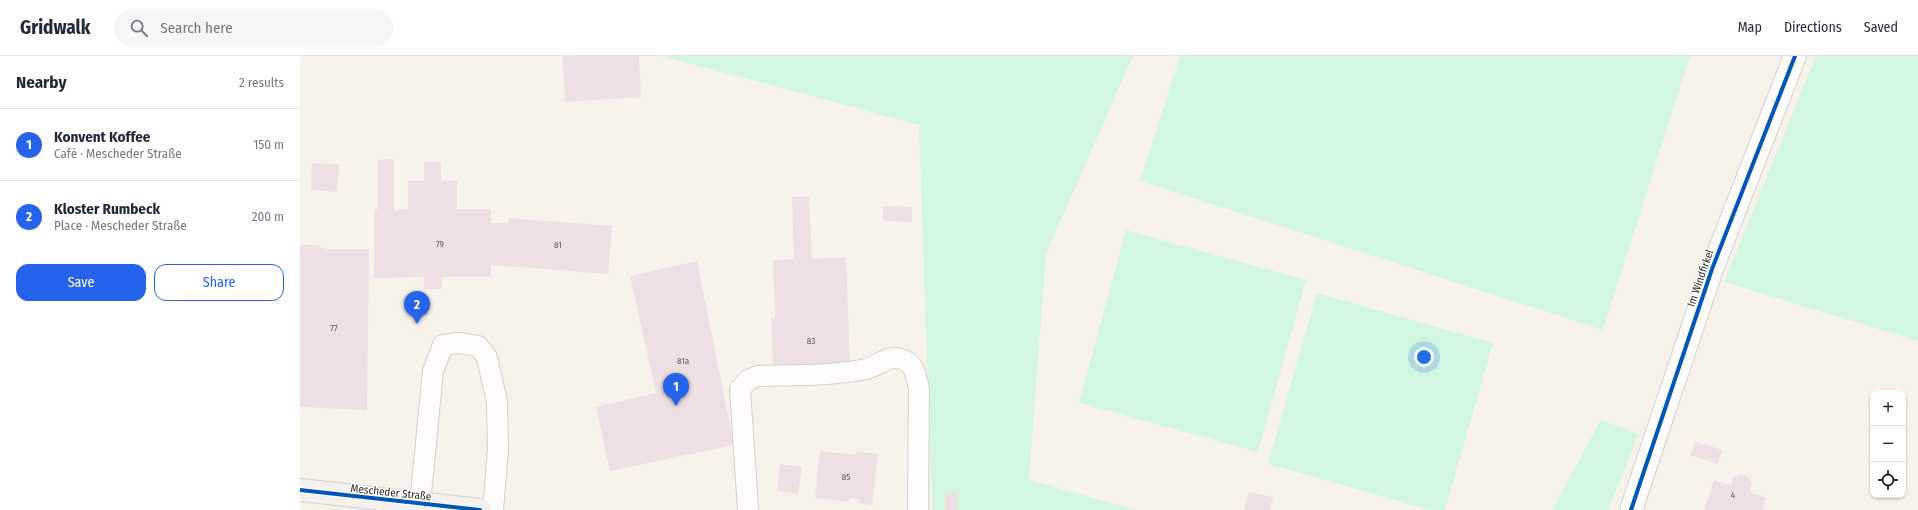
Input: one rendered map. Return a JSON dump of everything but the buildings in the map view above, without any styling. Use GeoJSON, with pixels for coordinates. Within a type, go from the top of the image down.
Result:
{"type":"FeatureCollection","features":[{"type":"Feature","properties":{"kind":"street","name":"Im Windfirkel"},"geometry":{"type":"LineString","coordinates":[[1631,510],[1712,269],[1795,56]]}},
{"type":"Feature","properties":{"kind":"street","name":"Mescheder Straße"},"geometry":{"type":"LineString","coordinates":[[300,490],[480,510]]}},
{"type":"Feature","properties":{"kind":"lane"},"geometry":{"type":"LineString","coordinates":[[420,504],[433,371],[443,345],[458,343],[478,346],[487,357],[497,402],[498,449],[492,510]]}},
{"type":"Feature","properties":{"kind":"lane"},"geometry":{"type":"LineString","coordinates":[[748,510],[740,389],[748,380],[758,376],[839,374],[869,368],[886,359],[903,360],[915,370],[919,389],[918,510]]}},
{"type":"Feature","properties":{"kind":"green space"},"geometry":{"type":"Polygon","coordinates":[[[662,56],[1133,56],[1046,254],[1029,480],[1136,510],[932,510],[919,125],[662,56]]]}},
{"type":"Feature","properties":{"kind":"green space"},"geometry":{"type":"Polygon","coordinates":[[[1180,56],[1690,56],[1603,330],[1140,181],[1180,56]]]}},
{"type":"Feature","properties":{"kind":"green space"},"geometry":{"type":"Polygon","coordinates":[[[1816,56],[1918,56],[1918,341],[1724,282],[1816,56]]]}},
{"type":"Feature","properties":{"kind":"green space"},"geometry":{"type":"Polygon","coordinates":[[[1126,230],[1306,280],[1258,452],[1079,403],[1126,230]]]}},
{"type":"Feature","properties":{"kind":"green space"},"geometry":{"type":"Polygon","coordinates":[[[1317,293],[1493,343],[1445,510],[1430,510],[1268,464],[1317,293]]]}},
{"type":"Feature","properties":{"kind":"green space"},"geometry":{"type":"Polygon","coordinates":[[[1601,420],[1639,434],[1608,510],[1552,510],[1601,420]]]}},
{"type":"Feature","properties":{"kind":"cycle path"},"geometry":{"type":"LineString","coordinates":[[1631,510],[1712,269],[1795,56]]}},
{"type":"Feature","properties":{"kind":"cycle path"},"geometry":{"type":"LineString","coordinates":[[300,490],[480,510]]}},
{"type":"Feature","properties":{"kind":"place","name":"Kloster Rumbeck"},"geometry":{"type":"Point","coordinates":[417,324]}},
{"type":"Feature","properties":{"kind":"place","name":"Konvent Koffee"},"geometry":{"type":"Point","coordinates":[676,406]}}]}
